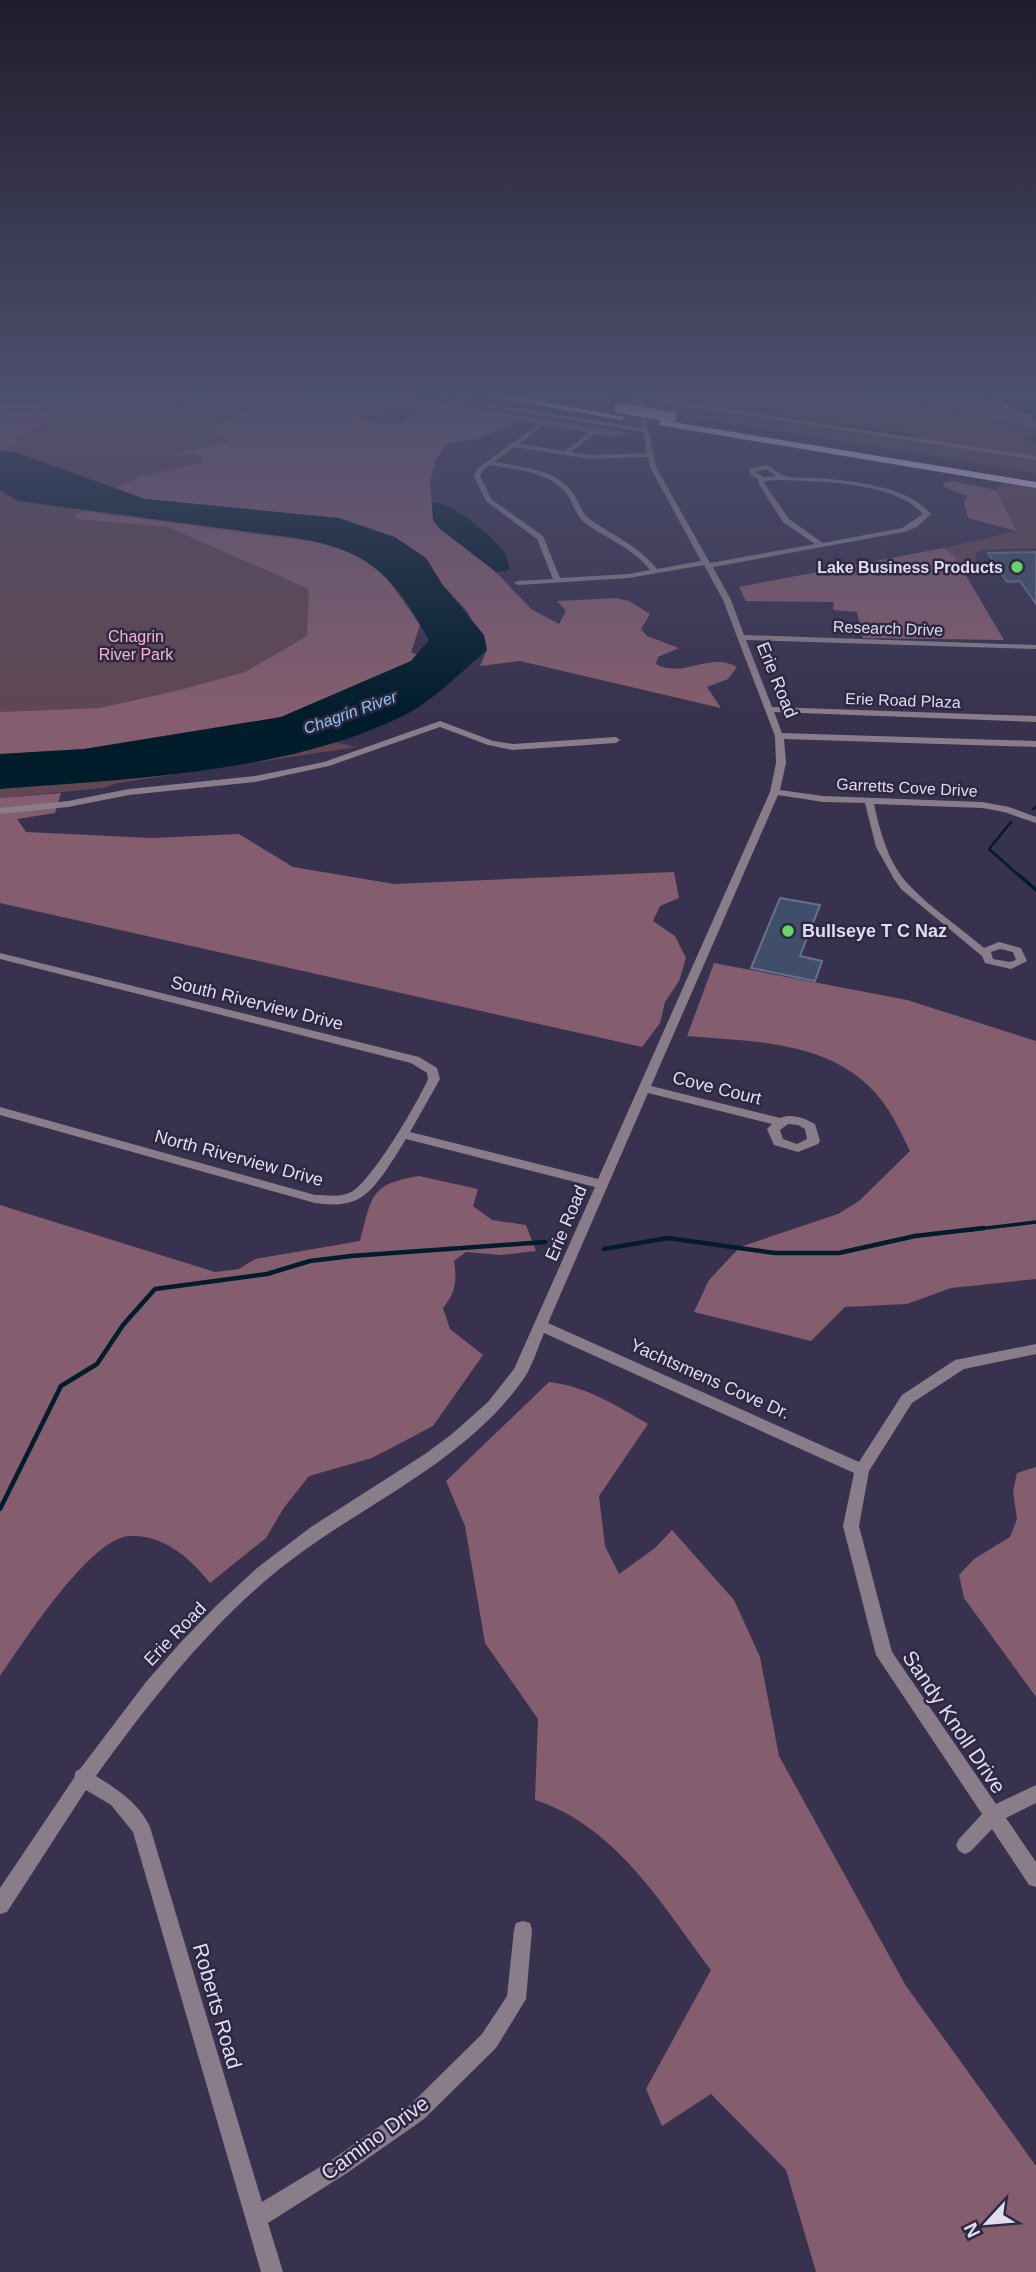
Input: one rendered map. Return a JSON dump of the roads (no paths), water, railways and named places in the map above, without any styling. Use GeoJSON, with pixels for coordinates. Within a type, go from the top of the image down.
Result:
{"type":"FeatureCollection","features":[{"type":"Feature","properties":{"kind":"street"},"geometry":{"type":"LineString","coordinates":[[489,499],[540,538],[557,580]]}},
{"type":"Feature","properties":{"kind":"street"},"geometry":{"type":"LineString","coordinates":[[574,499],[583,517],[644,557],[656,572]]}},
{"type":"Feature","properties":{"kind":"street","name":"Erie Road"},"geometry":{"type":"LineString","coordinates":[[0,1905],[82,1777],[131,1711],[182,1651],[263,1573],[331,1522],[436,1455],[485,1415],[520,1371],[542,1326],[775,792],[781,763],[779,736],[727,600],[671,499]]}},
{"type":"Feature","properties":{"kind":"street"},"geometry":{"type":"LineString","coordinates":[[772,499],[786,520],[823,546]]}},
{"type":"Feature","properties":{"kind":"street"},"geometry":{"type":"LineString","coordinates":[[518,583],[708,565],[904,530],[927,514],[925,508],[909,499]]}},
{"type":"Feature","properties":{"kind":"street","name":"Research Drive"},"geometry":{"type":"LineString","coordinates":[[740,637],[1036,647]]}},
{"type":"Feature","properties":{"kind":"street","name":"Erie Road Plaza"},"geometry":{"type":"LineString","coordinates":[[768,709],[1036,719]]}},
{"type":"Feature","properties":{"kind":"street"},"geometry":{"type":"LineString","coordinates":[[0,811],[68,804],[129,792],[255,779],[326,764],[440,724],[491,743],[513,747],[616,740]]}},
{"type":"Feature","properties":{"kind":"street"},"geometry":{"type":"LineString","coordinates":[[779,736],[1036,744]]}},
{"type":"Feature","properties":{"kind":"street","name":"Garretts Cove Drive"},"geometry":{"type":"LineString","coordinates":[[775,792],[869,801],[982,805],[1006,809],[1036,820]]}},
{"type":"Feature","properties":{"kind":"street"},"geometry":{"type":"LineString","coordinates":[[869,801],[876,840],[895,875],[905,887],[985,954]]}},
{"type":"Feature","properties":{"kind":"street","name":"South Riverview Drive"},"geometry":{"type":"LineString","coordinates":[[0,957],[426,1064],[433,1071],[432,1088],[402,1134]]}},
{"type":"Feature","properties":{"kind":"street","name":"Cove Court"},"geometry":{"type":"LineString","coordinates":[[646,1089],[780,1122]]}},
{"type":"Feature","properties":{"kind":"street","name":"North Riverview Drive"},"geometry":{"type":"LineString","coordinates":[[0,1111],[315,1199],[348,1198],[369,1185],[402,1134]]}},
{"type":"Feature","properties":{"kind":"street"},"geometry":{"type":"LineString","coordinates":[[402,1134],[603,1185]]}},
{"type":"Feature","properties":{"kind":"street","name":"Yachtsmens Cove Dr."},"geometry":{"type":"LineString","coordinates":[[542,1326],[862,1469]]}},
{"type":"Feature","properties":{"kind":"street","name":"Sandy Knoll Drive"},"geometry":{"type":"LineString","coordinates":[[1036,1349],[960,1364],[907,1399],[862,1469],[850,1526],[884,1655],[1036,1878]]}},
{"type":"Feature","properties":{"kind":"street","name":"Roberts Road"},"geometry":{"type":"LineString","coordinates":[[82,1777],[117,1799],[141,1827],[272,2272]]}},
{"type":"Feature","properties":{"kind":"street"},"geometry":{"type":"LineString","coordinates":[[965,1845],[992,1816],[1036,1794]]}},
{"type":"Feature","properties":{"kind":"street","name":"Camino Drive"},"geometry":{"type":"LineString","coordinates":[[256,2218],[340,2166],[417,2112],[489,2041],[516,1999],[523,1930]]}},
{"type":"Feature","properties":{"kind":"water","name":"Chagrin River"},"geometry":{"type":"Polygon","coordinates":[[[15,499],[145,499],[339,518],[395,537],[426,558],[442,584],[484,635],[487,650],[414,710],[358,735],[309,750],[258,762],[153,777],[0,789],[0,754],[84,749],[281,717],[411,661],[429,640],[403,598],[390,583],[377,570],[343,550],[296,538],[15,499]]]}},
{"type":"Feature","properties":{"kind":"water"},"geometry":{"type":"Polygon","coordinates":[[[432,503],[449,507],[489,535],[502,549],[510,570],[496,572],[440,529],[433,520],[432,503]]]}},
{"type":"Feature","properties":{"kind":"waterway"},"geometry":{"type":"LineString","coordinates":[[1011,822],[989,849],[1022,878]]}},
{"type":"Feature","properties":{"kind":"waterway"},"geometry":{"type":"LineString","coordinates":[[1020,876],[1036,890]]}},
{"type":"Feature","properties":{"kind":"waterway"},"geometry":{"type":"LineString","coordinates":[[969,1230],[1036,1222]]}},
{"type":"Feature","properties":{"kind":"waterway"},"geometry":{"type":"LineString","coordinates":[[604,1249],[668,1238],[775,1253],[839,1253],[915,1236],[984,1228]]}},
{"type":"Feature","properties":{"kind":"waterway"},"geometry":{"type":"LineString","coordinates":[[0,1509],[61,1386],[97,1364],[123,1325],[155,1289],[267,1274],[310,1261],[351,1256],[545,1242]]}},
{"type":"Feature","properties":{"kind":"place","name":"Lake Business Products"},"geometry":{"type":"Point","coordinates":[1017,567]}},
{"type":"Feature","properties":{"kind":"place","name":"Bullseye T C Naz"},"geometry":{"type":"Point","coordinates":[788,931]}},
{"type":"Feature","properties":{"kind":"park label","name":"Chagrin River Park"},"geometry":{"type":"Point","coordinates":[136,645]}}]}
